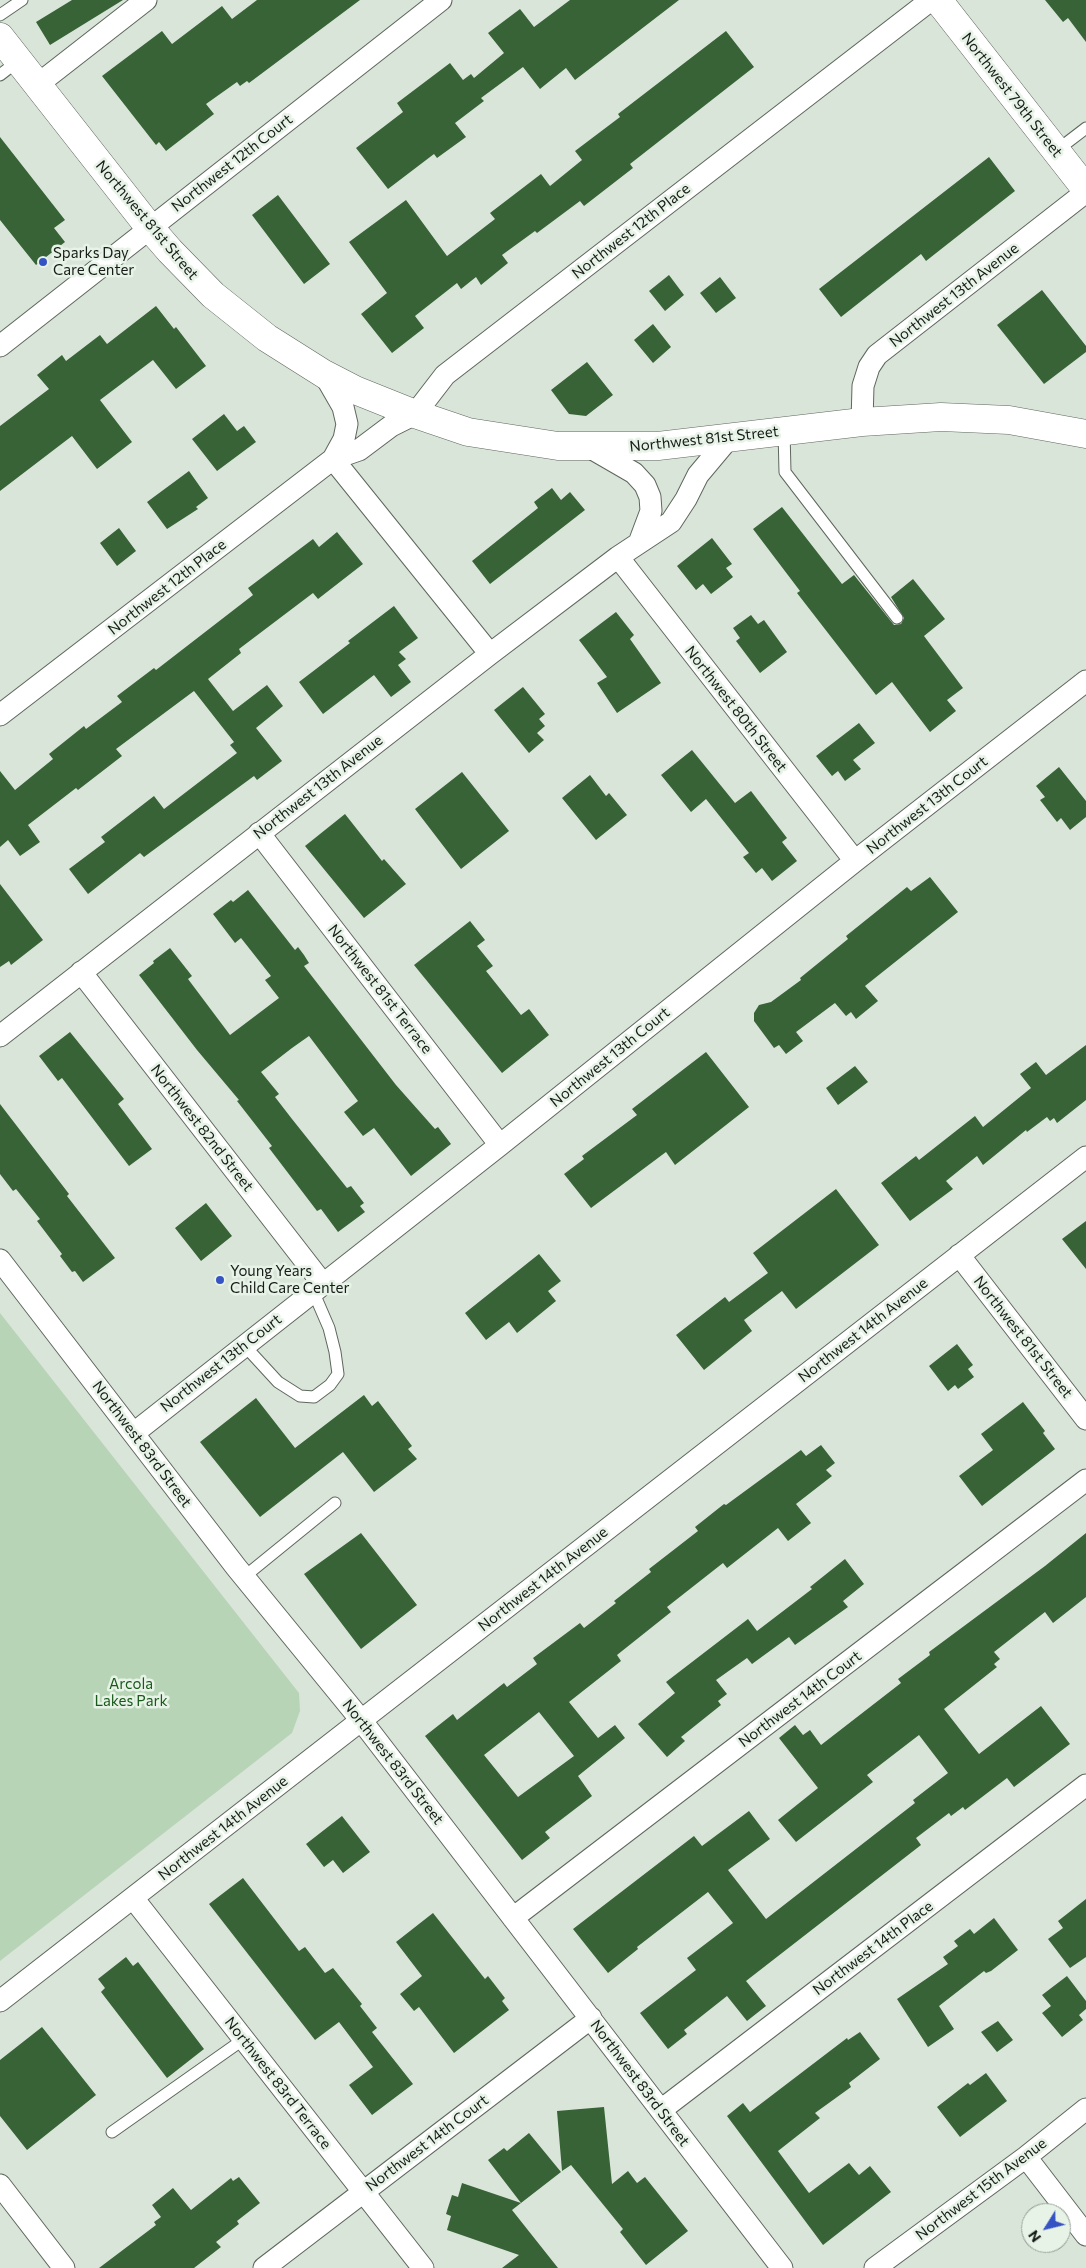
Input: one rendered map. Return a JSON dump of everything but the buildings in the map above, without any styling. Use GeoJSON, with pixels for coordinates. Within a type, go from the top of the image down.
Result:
{"type":"FeatureCollection","features":[{"type":"Feature","properties":{"kind":"main road","name":"Northwest 79th Street"},"geometry":{"type":"LineString","coordinates":[[938,0],[1086,190]]}},
{"type":"Feature","properties":{"kind":"main road","name":"Northwest 81st Street"},"geometry":{"type":"LineString","coordinates":[[0,38],[9,68],[37,85],[150,228],[181,264],[221,302],[268,338],[324,374],[355,390],[415,414],[468,432],[498,438],[558,446],[589,447],[658,446],[862,422],[933,417],[979,418],[1041,424],[1086,434]]}},
{"type":"Feature","properties":{"kind":"street"},"geometry":{"type":"LineString","coordinates":[[37,85],[146,0]]}},
{"type":"Feature","properties":{"kind":"street","name":"Northwest 12th Court"},"geometry":{"type":"LineString","coordinates":[[0,346],[441,0]]}},
{"type":"Feature","properties":{"kind":"street","name":"Northwest 12th Place"},"geometry":{"type":"LineString","coordinates":[[0,715],[333,459],[359,450],[391,426],[415,414],[445,375],[931,0]]}},
{"type":"Feature","properties":{"kind":"street","name":"Northwest 13th Avenue"},"geometry":{"type":"LineString","coordinates":[[862,422],[864,381],[869,367],[878,356],[1086,190]]}},
{"type":"Feature","properties":{"kind":"street","name":"Northwest 12th Place"},"geometry":{"type":"LineString","coordinates":[[324,374],[343,407],[347,424],[344,439],[333,459]]}},
{"type":"Feature","properties":{"kind":"street","name":"Northwest 13th Avenue"},"geometry":{"type":"LineString","coordinates":[[0,1036],[490,654],[618,558],[671,522],[706,463],[729,438]]}},
{"type":"Feature","properties":{"kind":"street"},"geometry":{"type":"LineString","coordinates":[[589,447],[634,473],[645,485],[650,497],[651,512],[639,543]]}},
{"type":"Feature","properties":{"kind":"street"},"geometry":{"type":"LineString","coordinates":[[333,459],[490,654]]}},
{"type":"Feature","properties":{"kind":"street","name":"Northwest 80th Street"},"geometry":{"type":"LineString","coordinates":[[618,558],[855,861]]}},
{"type":"Feature","properties":{"kind":"street","name":"Northwest 13th Court"},"geometry":{"type":"LineString","coordinates":[[134,1433],[500,1145],[855,861],[1086,681]]}},
{"type":"Feature","properties":{"kind":"street","name":"Northwest 81st Terrace"},"geometry":{"type":"LineString","coordinates":[[259,833],[500,1145]]}},
{"type":"Feature","properties":{"kind":"street","name":"Northwest 82nd Street"},"geometry":{"type":"LineString","coordinates":[[82,972],[318,1288]]}},
{"type":"Feature","properties":{"kind":"street","name":"Northwest 14th Avenue"},"geometry":{"type":"LineString","coordinates":[[0,2001],[1086,1157]]}},
{"type":"Feature","properties":{"kind":"street","name":"Northwest 81st Street"},"geometry":{"type":"LineString","coordinates":[[959,1256],[1086,1419]]}},
{"type":"Feature","properties":{"kind":"street","name":"Northwest 83rd Street"},"geometry":{"type":"LineString","coordinates":[[0,1260],[244,1577],[361,1720],[782,2268]]}},
{"type":"Feature","properties":{"kind":"street","name":"Northwest 14th Court"},"geometry":{"type":"LineString","coordinates":[[513,1918],[1086,1480]]}},
{"type":"Feature","properties":{"kind":"street","name":"Northwest 14th Place"},"geometry":{"type":"LineString","coordinates":[[661,2110],[1086,1785]]}},
{"type":"Feature","properties":{"kind":"street","name":"Northwest 83rd Terrace"},"geometry":{"type":"LineString","coordinates":[[133,1898],[423,2268]]}},
{"type":"Feature","properties":{"kind":"street","name":"Northwest 14th Court"},"geometry":{"type":"LineString","coordinates":[[264,2268],[591,2018]]}},
{"type":"Feature","properties":{"kind":"street","name":"Northwest 15th Avenue"},"geometry":{"type":"LineString","coordinates":[[875,2268],[1026,2157],[1086,2109]]}},
{"type":"Feature","properties":{"kind":"street"},"geometry":{"type":"LineString","coordinates":[[1026,2157],[1086,2235]]}},
{"type":"Feature","properties":{"kind":"street"},"geometry":{"type":"LineString","coordinates":[[0,2185],[64,2268]]}},
{"type":"Feature","properties":{"kind":"lane"},"geometry":{"type":"LineString","coordinates":[[0,15],[22,0]]}},
{"type":"Feature","properties":{"kind":"lane"},"geometry":{"type":"LineString","coordinates":[[1056,151],[1086,128]]}},
{"type":"Feature","properties":{"kind":"lane"},"geometry":{"type":"LineString","coordinates":[[784,431],[786,472],[897,618]]}},
{"type":"Feature","properties":{"kind":"lane"},"geometry":{"type":"LineString","coordinates":[[244,1345],[278,1382],[300,1396],[314,1397],[330,1385],[338,1374],[335,1352],[318,1288]]}},
{"type":"Feature","properties":{"kind":"lane"},"geometry":{"type":"LineString","coordinates":[[244,1577],[334,1503]]}},
{"type":"Feature","properties":{"kind":"lane"},"geometry":{"type":"LineString","coordinates":[[112,2132],[244,2039]]}},
{"type":"Feature","properties":{"kind":"green space","name":"Arcola Lakes Park"},"geometry":{"type":"Polygon","coordinates":[[[0,1313],[299,1693],[300,1711],[292,1733],[0,1961],[0,1313]]]}},
{"type":"Feature","properties":{"kind":"place","name":"Sparks Day Care Center"},"geometry":{"type":"Point","coordinates":[43,262]}},
{"type":"Feature","properties":{"kind":"place","name":"Young Years Child Care Center"},"geometry":{"type":"Point","coordinates":[220,1280]}}]}
